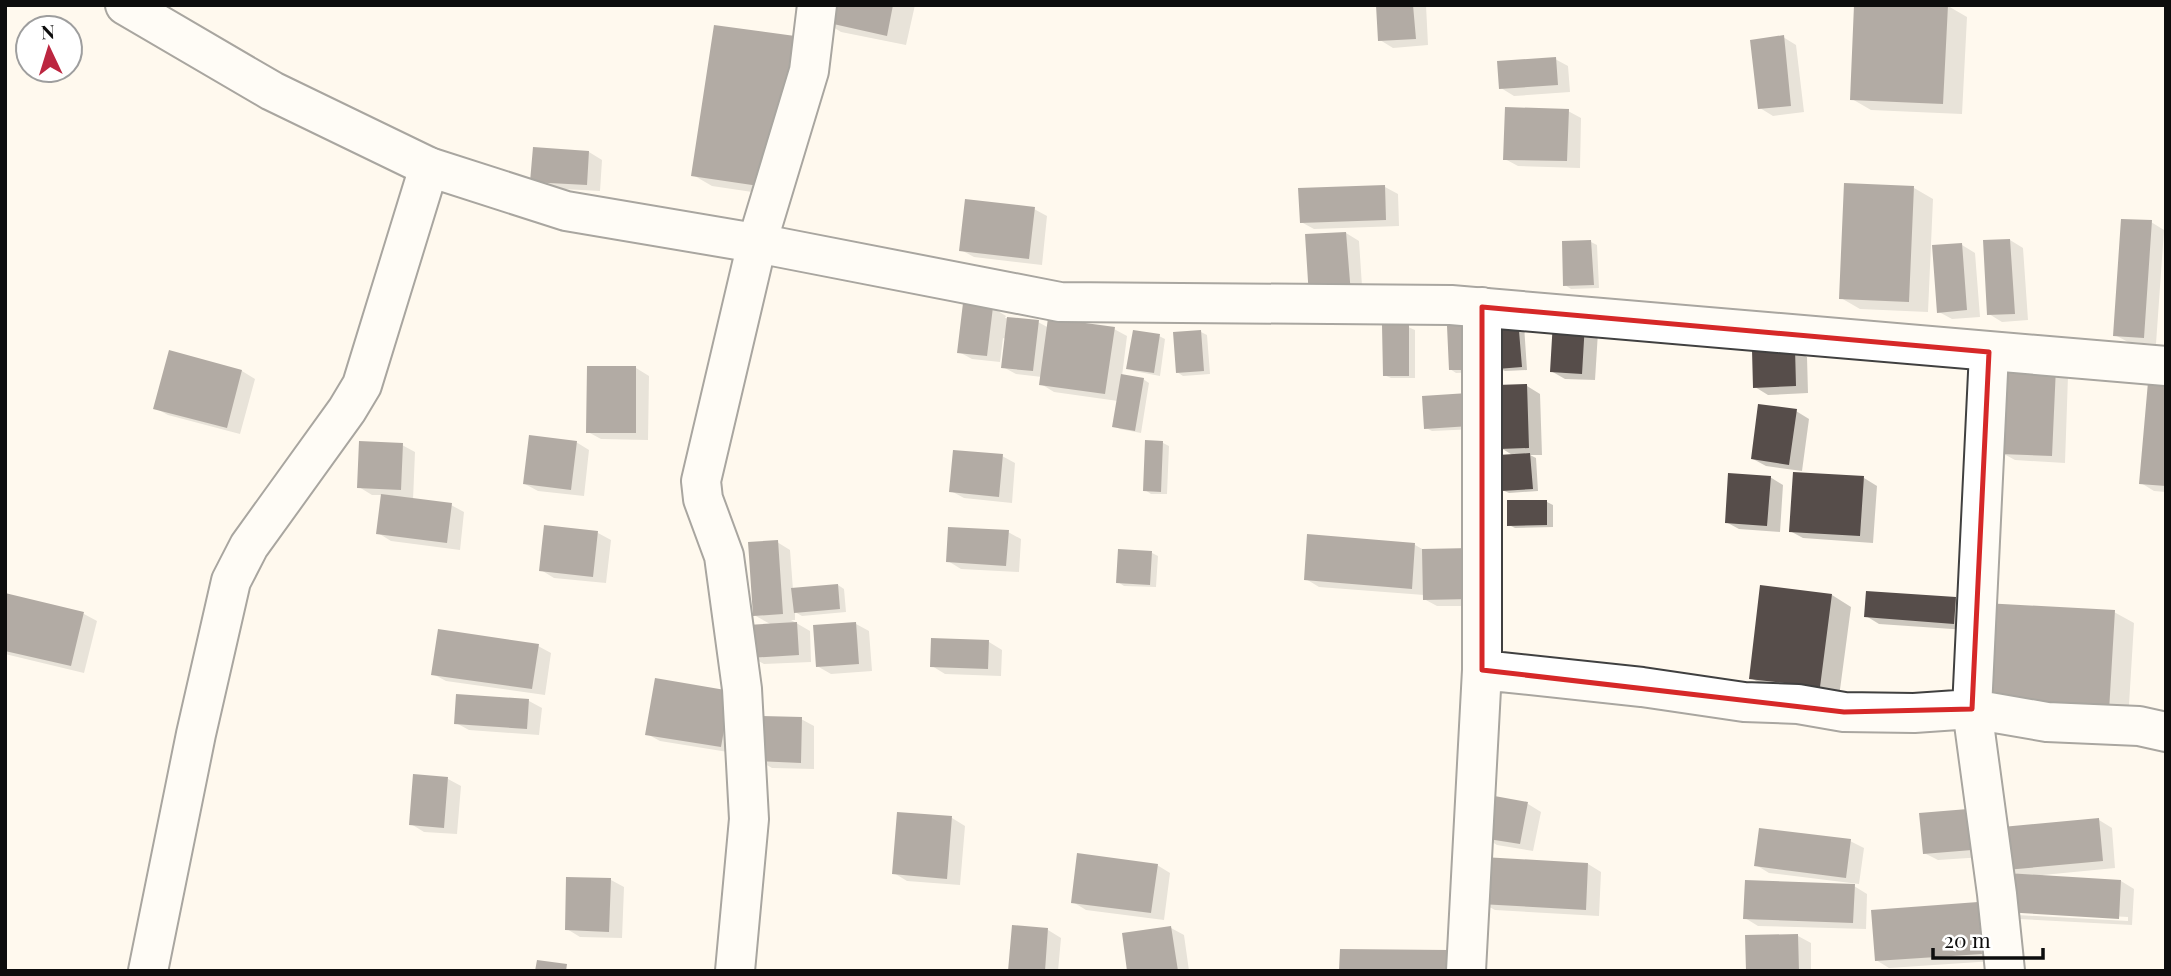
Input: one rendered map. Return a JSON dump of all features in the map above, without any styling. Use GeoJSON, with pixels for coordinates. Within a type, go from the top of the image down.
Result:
{"type":"FeatureCollection","features":[{"type":"Feature","properties":{"kind":"street"},"geometry":{"type":"LineString","coordinates":[[125,5],[272,91],[429,167],[566,211],[757,243],[1060,302],[1451,304],[2166,366]]}},
{"type":"Feature","properties":{"kind":"street"},"geometry":{"type":"LineString","coordinates":[[735,971],[749,818],[741,689],[724,556],[703,499],[701,481],[757,243],[809,71],[817,5]]}},
{"type":"Feature","properties":{"kind":"street"},"geometry":{"type":"LineString","coordinates":[[148,971],[195,734],[231,581],[248,546],[347,410],[362,385],[429,167]]}},
{"type":"Feature","properties":{"kind":"street"},"geometry":{"type":"LineString","coordinates":[[1466,971],[1482,670],[1482,307]]}},
{"type":"Feature","properties":{"kind":"street"},"geometry":{"type":"LineString","coordinates":[[1989,352],[1972,709],[2005,971]]}},
{"type":"Feature","properties":{"kind":"street"},"geometry":{"type":"LineString","coordinates":[[1482,670],[1642,687],[1744,702],[1798,704],[1844,712],[1914,713],[1972,709],[2047,722],[2139,726],[2166,732]]}},
{"type":"Feature","properties":{"kind":"highlighted area"},"geometry":{"type":"Polygon","coordinates":[[[1482,307],[1989,352],[1972,709],[1844,712],[1482,670],[1482,307]]]}},
{"type":"Feature","properties":{"kind":"building"},"geometry":{"type":"Polygon","coordinates":[[[823,5],[893,5],[887,36],[820,21],[823,5]]]}},
{"type":"Feature","properties":{"kind":"building"},"geometry":{"type":"Polygon","coordinates":[[[1376,5],[1413,5],[1416,39],[1378,41],[1376,5]]]}},
{"type":"Feature","properties":{"kind":"building"},"geometry":{"type":"Polygon","coordinates":[[[1854,5],[1948,5],[1943,104],[1850,100],[1854,5]]]}},
{"type":"Feature","properties":{"kind":"building"},"geometry":{"type":"Polygon","coordinates":[[[714,25],[795,36],[773,188],[691,176],[714,25]]]}},
{"type":"Feature","properties":{"kind":"building"},"geometry":{"type":"Polygon","coordinates":[[[1784,35],[1791,106],[1758,109],[1750,40],[1784,35]]]}},
{"type":"Feature","properties":{"kind":"building"},"geometry":{"type":"Polygon","coordinates":[[[1556,57],[1558,85],[1499,89],[1497,61],[1556,57]]]}},
{"type":"Feature","properties":{"kind":"building"},"geometry":{"type":"Polygon","coordinates":[[[1505,107],[1569,109],[1567,161],[1503,160],[1505,107]]]}},
{"type":"Feature","properties":{"kind":"building"},"geometry":{"type":"Polygon","coordinates":[[[533,147],[589,151],[587,185],[530,182],[533,147]]]}},
{"type":"Feature","properties":{"kind":"building"},"geometry":{"type":"Polygon","coordinates":[[[1844,183],[1914,186],[1909,302],[1839,299],[1844,183]]]}},
{"type":"Feature","properties":{"kind":"building"},"geometry":{"type":"Polygon","coordinates":[[[1385,185],[1386,220],[1300,223],[1298,188],[1385,185]]]}},
{"type":"Feature","properties":{"kind":"building"},"geometry":{"type":"Polygon","coordinates":[[[965,199],[1035,207],[1029,259],[959,251],[965,199]]]}},
{"type":"Feature","properties":{"kind":"building"},"geometry":{"type":"Polygon","coordinates":[[[2121,219],[2152,220],[2144,338],[2113,336],[2121,219]]]}},
{"type":"Feature","properties":{"kind":"building"},"geometry":{"type":"Polygon","coordinates":[[[1346,232],[1351,294],[1309,297],[1305,234],[1346,232]]]}},
{"type":"Feature","properties":{"kind":"building"},"geometry":{"type":"Polygon","coordinates":[[[2010,239],[2015,314],[1987,315],[1983,240],[2010,239]]]}},
{"type":"Feature","properties":{"kind":"building"},"geometry":{"type":"Polygon","coordinates":[[[1591,240],[1594,285],[1563,286],[1562,241],[1591,240]]]}},
{"type":"Feature","properties":{"kind":"building"},"geometry":{"type":"Polygon","coordinates":[[[1962,243],[1967,310],[1937,313],[1932,245],[1962,243]]]}},
{"type":"Feature","properties":{"kind":"building"},"geometry":{"type":"Polygon","coordinates":[[[963,303],[993,307],[987,356],[957,353],[963,303]]]}},
{"type":"Feature","properties":{"kind":"building"},"geometry":{"type":"Polygon","coordinates":[[[1007,317],[1039,320],[1033,371],[1001,368],[1007,317]]]}},
{"type":"Feature","properties":{"kind":"building"},"geometry":{"type":"Polygon","coordinates":[[[1048,318],[1115,327],[1105,394],[1039,385],[1048,318]]]}},
{"type":"Feature","properties":{"kind":"building"},"geometry":{"type":"Polygon","coordinates":[[[1518,319],[1522,367],[1497,369],[1493,321],[1518,319]]]}},
{"type":"Feature","properties":{"kind":"building"},"geometry":{"type":"Polygon","coordinates":[[[1553,321],[1585,323],[1582,374],[1550,372],[1553,321]]]}},
{"type":"Feature","properties":{"kind":"building"},"geometry":{"type":"Polygon","coordinates":[[[1382,325],[1409,325],[1409,376],[1383,376],[1382,325]]]}},
{"type":"Feature","properties":{"kind":"building"},"geometry":{"type":"Polygon","coordinates":[[[1472,325],[1474,370],[1449,370],[1447,326],[1472,325]]]}},
{"type":"Feature","properties":{"kind":"building"},"geometry":{"type":"Polygon","coordinates":[[[1133,330],[1160,334],[1154,373],[1126,369],[1133,330]]]}},
{"type":"Feature","properties":{"kind":"building"},"geometry":{"type":"Polygon","coordinates":[[[1201,330],[1204,371],[1176,373],[1173,332],[1201,330]]]}},
{"type":"Feature","properties":{"kind":"building"},"geometry":{"type":"Polygon","coordinates":[[[1795,348],[1796,386],[1753,388],[1752,350],[1795,348]]]}},
{"type":"Feature","properties":{"kind":"building"},"geometry":{"type":"Polygon","coordinates":[[[169,350],[242,370],[227,428],[153,409],[169,350]]]}},
{"type":"Feature","properties":{"kind":"building"},"geometry":{"type":"Polygon","coordinates":[[[2005,364],[2056,367],[2052,456],[2000,454],[2005,364]]]}},
{"type":"Feature","properties":{"kind":"building"},"geometry":{"type":"Polygon","coordinates":[[[587,366],[636,366],[636,433],[586,433],[587,366]]]}},
{"type":"Feature","properties":{"kind":"building"},"geometry":{"type":"Polygon","coordinates":[[[1121,374],[1144,378],[1135,431],[1112,427],[1121,374]]]}},
{"type":"Feature","properties":{"kind":"building"},"geometry":{"type":"Polygon","coordinates":[[[2148,382],[2166,384],[2166,486],[2139,484],[2148,382]]]}},
{"type":"Feature","properties":{"kind":"building"},"geometry":{"type":"Polygon","coordinates":[[[1527,384],[1529,448],[1499,449],[1497,385],[1527,384]]]}},
{"type":"Feature","properties":{"kind":"building"},"geometry":{"type":"Polygon","coordinates":[[[1468,393],[1470,426],[1424,429],[1422,396],[1468,393]]]}},
{"type":"Feature","properties":{"kind":"building"},"geometry":{"type":"Polygon","coordinates":[[[1758,404],[1797,409],[1789,465],[1751,459],[1758,404]]]}},
{"type":"Feature","properties":{"kind":"building"},"geometry":{"type":"Polygon","coordinates":[[[529,435],[577,441],[571,490],[523,484],[529,435]]]}},
{"type":"Feature","properties":{"kind":"building"},"geometry":{"type":"Polygon","coordinates":[[[1145,440],[1163,441],[1161,492],[1143,491],[1145,440]]]}},
{"type":"Feature","properties":{"kind":"building"},"geometry":{"type":"Polygon","coordinates":[[[359,441],[403,443],[401,490],[357,488],[359,441]]]}},
{"type":"Feature","properties":{"kind":"building"},"geometry":{"type":"Polygon","coordinates":[[[953,450],[1003,454],[999,497],[949,492],[953,450]]]}},
{"type":"Feature","properties":{"kind":"building"},"geometry":{"type":"Polygon","coordinates":[[[1530,453],[1533,489],[1501,491],[1498,455],[1530,453]]]}},
{"type":"Feature","properties":{"kind":"building"},"geometry":{"type":"Polygon","coordinates":[[[1793,472],[1864,476],[1860,536],[1789,532],[1793,472]]]}},
{"type":"Feature","properties":{"kind":"building"},"geometry":{"type":"Polygon","coordinates":[[[1728,473],[1771,476],[1767,526],[1725,523],[1728,473]]]}},
{"type":"Feature","properties":{"kind":"building"},"geometry":{"type":"Polygon","coordinates":[[[381,494],[452,503],[447,543],[376,534],[381,494]]]}},
{"type":"Feature","properties":{"kind":"building"},"geometry":{"type":"Polygon","coordinates":[[[1507,500],[1547,500],[1547,525],[1507,526],[1507,500]]]}},
{"type":"Feature","properties":{"kind":"building"},"geometry":{"type":"Polygon","coordinates":[[[544,525],[598,531],[593,577],[539,571],[544,525]]]}},
{"type":"Feature","properties":{"kind":"building"},"geometry":{"type":"Polygon","coordinates":[[[948,527],[1009,530],[1006,566],[946,562],[948,527]]]}},
{"type":"Feature","properties":{"kind":"building"},"geometry":{"type":"Polygon","coordinates":[[[1307,534],[1415,543],[1412,589],[1304,580],[1307,534]]]}},
{"type":"Feature","properties":{"kind":"building"},"geometry":{"type":"Polygon","coordinates":[[[778,540],[783,614],[753,616],[748,542],[778,540]]]}},
{"type":"Feature","properties":{"kind":"building"},"geometry":{"type":"Polygon","coordinates":[[[1471,548],[1471,599],[1423,600],[1422,549],[1471,548]]]}},
{"type":"Feature","properties":{"kind":"building"},"geometry":{"type":"Polygon","coordinates":[[[1118,549],[1152,551],[1150,585],[1116,583],[1118,549]]]}},
{"type":"Feature","properties":{"kind":"building"},"geometry":{"type":"Polygon","coordinates":[[[838,584],[840,609],[794,613],[791,588],[838,584]]]}},
{"type":"Feature","properties":{"kind":"building"},"geometry":{"type":"Polygon","coordinates":[[[1760,585],[1832,594],[1820,687],[1749,679],[1760,585]]]}},
{"type":"Feature","properties":{"kind":"building"},"geometry":{"type":"Polygon","coordinates":[[[1866,591],[1956,597],[1954,624],[1864,617],[1866,591]]]}},
{"type":"Feature","properties":{"kind":"building"},"geometry":{"type":"Polygon","coordinates":[[[5,593],[84,612],[71,666],[5,651],[5,593]]]}},
{"type":"Feature","properties":{"kind":"building"},"geometry":{"type":"Polygon","coordinates":[[[1984,603],[2115,610],[2109,711],[1978,704],[1984,603]]]}},
{"type":"Feature","properties":{"kind":"building"},"geometry":{"type":"Polygon","coordinates":[[[797,622],[799,655],[749,658],[747,625],[797,622]]]}},
{"type":"Feature","properties":{"kind":"building"},"geometry":{"type":"Polygon","coordinates":[[[856,622],[859,664],[816,667],[813,625],[856,622]]]}},
{"type":"Feature","properties":{"kind":"building"},"geometry":{"type":"Polygon","coordinates":[[[438,629],[539,644],[532,689],[431,675],[438,629]]]}},
{"type":"Feature","properties":{"kind":"building"},"geometry":{"type":"Polygon","coordinates":[[[931,638],[989,640],[988,669],[930,667],[931,638]]]}},
{"type":"Feature","properties":{"kind":"building"},"geometry":{"type":"Polygon","coordinates":[[[655,678],[731,691],[721,747],[645,735],[655,678]]]}},
{"type":"Feature","properties":{"kind":"building"},"geometry":{"type":"Polygon","coordinates":[[[456,694],[529,699],[527,729],[454,724],[456,694]]]}},
{"type":"Feature","properties":{"kind":"building"},"geometry":{"type":"Polygon","coordinates":[[[757,716],[802,717],[801,763],[757,761],[757,716]]]}},
{"type":"Feature","properties":{"kind":"building"},"geometry":{"type":"Polygon","coordinates":[[[413,774],[448,777],[444,828],[409,825],[413,774]]]}},
{"type":"Feature","properties":{"kind":"building"},"geometry":{"type":"Polygon","coordinates":[[[1489,795],[1528,802],[1520,844],[1482,838],[1489,795]]]}},
{"type":"Feature","properties":{"kind":"building"},"geometry":{"type":"Polygon","coordinates":[[[1968,809],[1972,850],[1923,854],[1919,813],[1968,809]]]}},
{"type":"Feature","properties":{"kind":"building"},"geometry":{"type":"Polygon","coordinates":[[[897,812],[952,816],[947,879],[892,874],[897,812]]]}},
{"type":"Feature","properties":{"kind":"building"},"geometry":{"type":"Polygon","coordinates":[[[2099,818],[2103,861],[2006,870],[2002,827],[2099,818]]]}},
{"type":"Feature","properties":{"kind":"building"},"geometry":{"type":"Polygon","coordinates":[[[1759,828],[1851,839],[1846,878],[1754,866],[1759,828]]]}},
{"type":"Feature","properties":{"kind":"building"},"geometry":{"type":"Polygon","coordinates":[[[1077,853],[1158,864],[1151,913],[1071,903],[1077,853]]]}},
{"type":"Feature","properties":{"kind":"building"},"geometry":{"type":"Polygon","coordinates":[[[1483,857],[1588,863],[1586,910],[1480,904],[1483,857]]]}},
{"type":"Feature","properties":{"kind":"building"},"geometry":{"type":"Polygon","coordinates":[[[2007,873],[2121,880],[2119,919],[2004,912],[2007,873]]]}},
{"type":"Feature","properties":{"kind":"building"},"geometry":{"type":"Polygon","coordinates":[[[566,877],[611,878],[609,932],[565,930],[566,877]]]}},
{"type":"Feature","properties":{"kind":"building"},"geometry":{"type":"Polygon","coordinates":[[[1745,880],[1855,884],[1853,923],[1743,919],[1745,880]]]}},
{"type":"Feature","properties":{"kind":"building"},"geometry":{"type":"Polygon","coordinates":[[[1978,902],[1982,954],[1875,961],[1871,910],[1978,902]]]}},
{"type":"Feature","properties":{"kind":"building"},"geometry":{"type":"Polygon","coordinates":[[[1012,925],[1048,928],[1045,971],[1008,971],[1012,925]]]}},
{"type":"Feature","properties":{"kind":"building"},"geometry":{"type":"Polygon","coordinates":[[[1171,926],[1178,971],[1127,971],[1122,933],[1171,926]]]}},
{"type":"Feature","properties":{"kind":"building"},"geometry":{"type":"Polygon","coordinates":[[[1798,934],[1799,971],[1746,971],[1745,935],[1798,934]]]}},
{"type":"Feature","properties":{"kind":"building"},"geometry":{"type":"Polygon","coordinates":[[[1340,949],[1449,950],[1449,971],[1339,971],[1340,949]]]}},
{"type":"Feature","properties":{"kind":"building"},"geometry":{"type":"Polygon","coordinates":[[[537,960],[567,964],[566,971],[535,971],[537,960]]]}}]}
